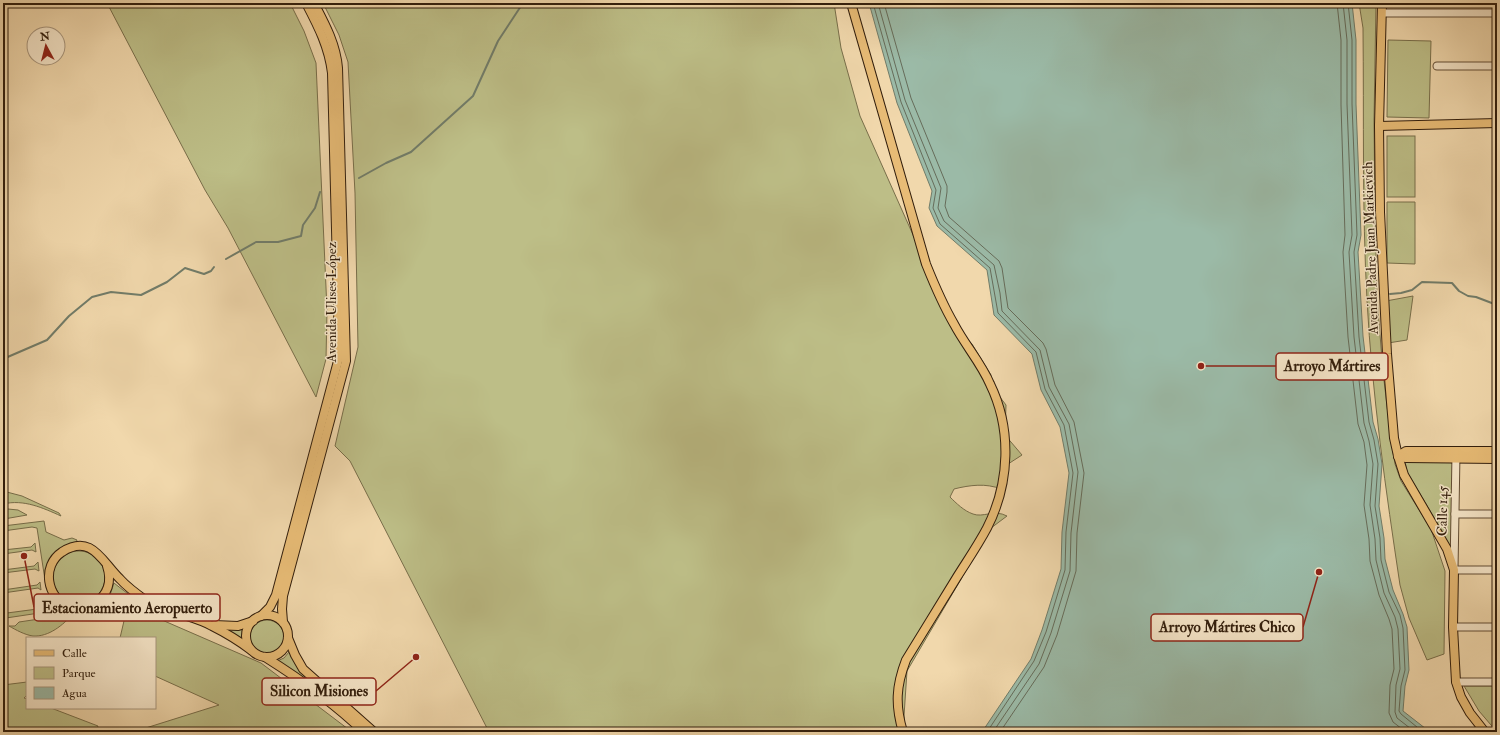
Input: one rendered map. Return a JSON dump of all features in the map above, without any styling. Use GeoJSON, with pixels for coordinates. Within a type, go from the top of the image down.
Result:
{"type":"FeatureCollection","features":[{"type":"Feature","properties":{"kind":"main road","name":"Avenida Ulises López"},"geometry":{"type":"LineString","coordinates":[[261,616],[270,607],[276,595],[338,361],[339,347],[332,73],[326,45],[306,3]]}},
{"type":"Feature","properties":{"kind":"main road","name":"Avenida Ulises López"},"geometry":{"type":"LineString","coordinates":[[283,622],[283,596],[346,361],[338,68],[331,36],[314,3]]}},
{"type":"Feature","properties":{"kind":"main road"},"geometry":{"type":"LineString","coordinates":[[851,3],[926,264],[937,291],[954,325],[978,361],[990,384],[1000,408],[1005,435],[1005,466],[1002,489],[987,527],[906,660],[900,676],[897,703],[899,719],[903,732]]}},
{"type":"Feature","properties":{"kind":"main road","name":"Avenida Padre Juan Markievich"},"geometry":{"type":"LineString","coordinates":[[1382,3],[1379,188],[1382,278],[1394,438],[1404,475],[1447,549],[1454,570],[1453,627],[1456,682],[1460,697],[1485,732]]}},
{"type":"Feature","properties":{"kind":"main road"},"geometry":{"type":"LineString","coordinates":[[1379,126],[1497,123]]}},
{"type":"Feature","properties":{"kind":"main road"},"geometry":{"type":"LineString","coordinates":[[1398,456],[1406,458],[1497,451]]}},
{"type":"Feature","properties":{"kind":"main road"},"geometry":{"type":"LineString","coordinates":[[1456,455],[1497,459]]}},
{"type":"Feature","properties":{"kind":"main road"},"geometry":{"type":"LineString","coordinates":[[148,602],[108,602],[78,608],[70,607],[62,603],[53,594],[48,581],[49,571],[53,561],[60,553],[70,548],[85,547],[94,550],[101,556],[120,579],[148,602],[211,625],[255,653],[265,657],[295,676],[337,708],[364,732]]}},
{"type":"Feature","properties":{"kind":"main road"},"geometry":{"type":"LineString","coordinates":[[92,606],[107,590],[110,581],[110,572],[107,564]]}},
{"type":"Feature","properties":{"kind":"main road"},"geometry":{"type":"LineString","coordinates":[[211,625],[238,626],[261,616],[273,616],[283,622],[295,655],[303,669],[374,732]]}},
{"type":"Feature","properties":{"kind":"main road"},"geometry":{"type":"LineString","coordinates":[[251,650],[246,638],[249,625],[254,620]]}},
{"type":"Feature","properties":{"kind":"main road"},"geometry":{"type":"LineString","coordinates":[[265,657],[278,654],[286,644],[288,638]]}},
{"type":"Feature","properties":{"kind":"street"},"geometry":{"type":"LineString","coordinates":[[1382,13],[1497,13]]}},
{"type":"Feature","properties":{"kind":"street"},"geometry":{"type":"LineString","coordinates":[[1437,66],[1497,66]]}},
{"type":"Feature","properties":{"kind":"street","name":"Calle 145"},"geometry":{"type":"LineString","coordinates":[[1454,570],[1456,455]]}},
{"type":"Feature","properties":{"kind":"street"},"geometry":{"type":"LineString","coordinates":[[1455,514],[1497,514]]}},
{"type":"Feature","properties":{"kind":"street"},"geometry":{"type":"LineString","coordinates":[[1454,570],[1497,570]]}},
{"type":"Feature","properties":{"kind":"street"},"geometry":{"type":"LineString","coordinates":[[1453,627],[1497,627]]}},
{"type":"Feature","properties":{"kind":"street"},"geometry":{"type":"LineString","coordinates":[[1456,682],[1497,682]]}},
{"type":"Feature","properties":{"kind":"green space"},"geometry":{"type":"Polygon","coordinates":[[[107,3],[290,3],[304,31],[316,63],[327,310],[326,359],[316,397],[228,228],[205,190],[107,3]]]}},
{"type":"Feature","properties":{"kind":"green space"},"geometry":{"type":"Polygon","coordinates":[[[323,3],[834,3],[841,48],[860,116],[926,264],[948,304],[954,325],[972,344],[991,375],[990,384],[1006,405],[1005,435],[1022,455],[1005,466],[1001,489],[984,485],[966,486],[954,489],[950,497],[963,509],[973,514],[981,515],[998,513],[1007,516],[991,528],[907,671],[904,716],[905,732],[489,732],[350,461],[335,446],[358,347],[355,193],[348,62],[339,35],[323,3]]]}},
{"type":"Feature","properties":{"kind":"green space"},"geometry":{"type":"Polygon","coordinates":[[[1359,3],[1376,3],[1374,120],[1377,297],[1383,372],[1391,440],[1395,464],[1401,481],[1431,529],[1445,571],[1444,654],[1427,660],[1409,618],[1400,585],[1372,371],[1365,266],[1363,28],[1359,3]]]}},
{"type":"Feature","properties":{"kind":"green space"},"geometry":{"type":"Polygon","coordinates":[[[1388,40],[1431,41],[1429,118],[1387,117],[1388,40]]]}},
{"type":"Feature","properties":{"kind":"green space"},"geometry":{"type":"Polygon","coordinates":[[[1387,136],[1415,136],[1415,197],[1387,197],[1387,136]]]}},
{"type":"Feature","properties":{"kind":"green space"},"geometry":{"type":"Polygon","coordinates":[[[1387,202],[1415,202],[1415,264],[1387,263],[1387,202]]]}},
{"type":"Feature","properties":{"kind":"green space"},"geometry":{"type":"Polygon","coordinates":[[[1413,296],[1407,340],[1388,343],[1386,301],[1413,296]]]}},
{"type":"Feature","properties":{"kind":"green space"},"geometry":{"type":"Polygon","coordinates":[[[1405,461],[1454,462],[1452,557],[1442,531],[1407,472],[1405,461]]]}},
{"type":"Feature","properties":{"kind":"green space"},"geometry":{"type":"Polygon","coordinates":[[[3,491],[22,496],[59,513],[61,516],[26,503],[3,504],[3,491]]]}},
{"type":"Feature","properties":{"kind":"green space"},"geometry":{"type":"Polygon","coordinates":[[[8,509],[18,510],[27,515],[4,519],[3,511],[8,509]]]}},
{"type":"Feature","properties":{"kind":"green space"},"geometry":{"type":"Polygon","coordinates":[[[44,521],[46,532],[64,540],[72,538],[77,540],[75,546],[59,552],[47,580],[45,580],[37,528],[32,527],[3,531],[3,526],[44,521]]]}},
{"type":"Feature","properties":{"kind":"green space"},"geometry":{"type":"Polygon","coordinates":[[[35,543],[36,552],[32,550],[3,554],[3,550],[31,547],[35,543]]]}},
{"type":"Feature","properties":{"kind":"green space"},"geometry":{"type":"Polygon","coordinates":[[[74,551],[84,551],[98,558],[105,572],[105,582],[98,596],[84,603],[74,603],[64,599],[57,592],[53,582],[53,572],[57,562],[64,555],[74,551]]]}},
{"type":"Feature","properties":{"kind":"green space"},"geometry":{"type":"Polygon","coordinates":[[[38,562],[39,571],[35,569],[3,573],[3,570],[34,566],[38,562]]]}},
{"type":"Feature","properties":{"kind":"green space"},"geometry":{"type":"Polygon","coordinates":[[[40,582],[41,590],[38,588],[3,593],[3,590],[37,585],[40,582]]]}},
{"type":"Feature","properties":{"kind":"green space"},"geometry":{"type":"Polygon","coordinates":[[[114,583],[132,597],[109,598],[114,583]]]}},
{"type":"Feature","properties":{"kind":"green space"},"geometry":{"type":"Polygon","coordinates":[[[50,594],[66,609],[6,618],[3,616],[3,609],[7,613],[45,608],[51,601],[50,594]]]}},
{"type":"Feature","properties":{"kind":"green space"},"geometry":{"type":"Polygon","coordinates":[[[127,608],[139,610],[261,663],[352,732],[133,732],[219,705],[156,676],[156,637],[120,637],[127,608]]]}},
{"type":"Feature","properties":{"kind":"green space"},"geometry":{"type":"Polygon","coordinates":[[[73,614],[55,630],[45,635],[27,635],[9,626],[15,626],[19,622],[73,614]]]}},
{"type":"Feature","properties":{"kind":"green space"},"geometry":{"type":"Polygon","coordinates":[[[264,620],[270,620],[274,621],[281,627],[284,637],[283,644],[277,651],[270,654],[264,654],[260,653],[253,647],[250,640],[250,634],[251,630],[257,623],[264,620]]]}},
{"type":"Feature","properties":{"kind":"green space"},"geometry":{"type":"Polygon","coordinates":[[[223,629],[244,630],[242,634],[243,640],[223,629]]]}},
{"type":"Feature","properties":{"kind":"green space"},"geometry":{"type":"Polygon","coordinates":[[[289,652],[301,671],[372,732],[367,732],[277,661],[284,658],[289,652]]]}},
{"type":"Feature","properties":{"kind":"green space"},"geometry":{"type":"Polygon","coordinates":[[[26,682],[26,696],[24,698],[26,699],[26,709],[54,709],[98,726],[96,731],[98,732],[3,732],[3,685],[26,682]]]}},
{"type":"Feature","properties":{"kind":"green space"},"geometry":{"type":"Polygon","coordinates":[[[1464,686],[1497,686],[1497,732],[1479,711],[1464,686]]]}},
{"type":"Feature","properties":{"kind":"water"},"geometry":{"type":"Polygon","coordinates":[[[869,3],[1352,3],[1356,40],[1356,104],[1361,235],[1358,252],[1363,336],[1373,422],[1378,439],[1382,464],[1379,506],[1384,538],[1385,559],[1393,590],[1407,627],[1409,670],[1405,686],[1403,711],[1430,732],[982,732],[1031,659],[1042,630],[1061,569],[1062,532],[1069,473],[1060,427],[1041,390],[1032,354],[994,315],[987,270],[937,226],[929,208],[932,191],[897,103],[869,3]]]}},
{"type":"Feature","properties":{"kind":"waterway"},"geometry":{"type":"LineString","coordinates":[[359,178],[386,163],[411,152],[473,96],[498,41],[523,3]]}},
{"type":"Feature","properties":{"kind":"waterway"},"geometry":{"type":"LineString","coordinates":[[226,259],[256,242],[278,242],[301,236],[303,225],[315,208],[320,192]]}},
{"type":"Feature","properties":{"kind":"waterway"},"geometry":{"type":"LineString","coordinates":[[3,359],[47,340],[69,316],[92,297],[111,292],[141,295],[167,282],[185,268],[204,274],[211,271],[214,267]]}},
{"type":"Feature","properties":{"kind":"waterway"},"geometry":{"type":"LineString","coordinates":[[1390,294],[1412,290],[1422,282],[1452,283],[1459,291],[1468,296],[1476,297],[1497,305]]}},
{"type":"Feature","properties":{"kind":"place","name":"Arroyo Mártires"},"geometry":{"type":"Point","coordinates":[1201,366]}},
{"type":"Feature","properties":{"kind":"place","name":"Estacionamiento Aeropuerto"},"geometry":{"type":"Point","coordinates":[24,556]}},
{"type":"Feature","properties":{"kind":"place","name":"Arroyo Mártires Chico"},"geometry":{"type":"Point","coordinates":[1319,572]}},
{"type":"Feature","properties":{"kind":"place","name":"Silicon Misiones"},"geometry":{"type":"Point","coordinates":[416,657]}}]}
